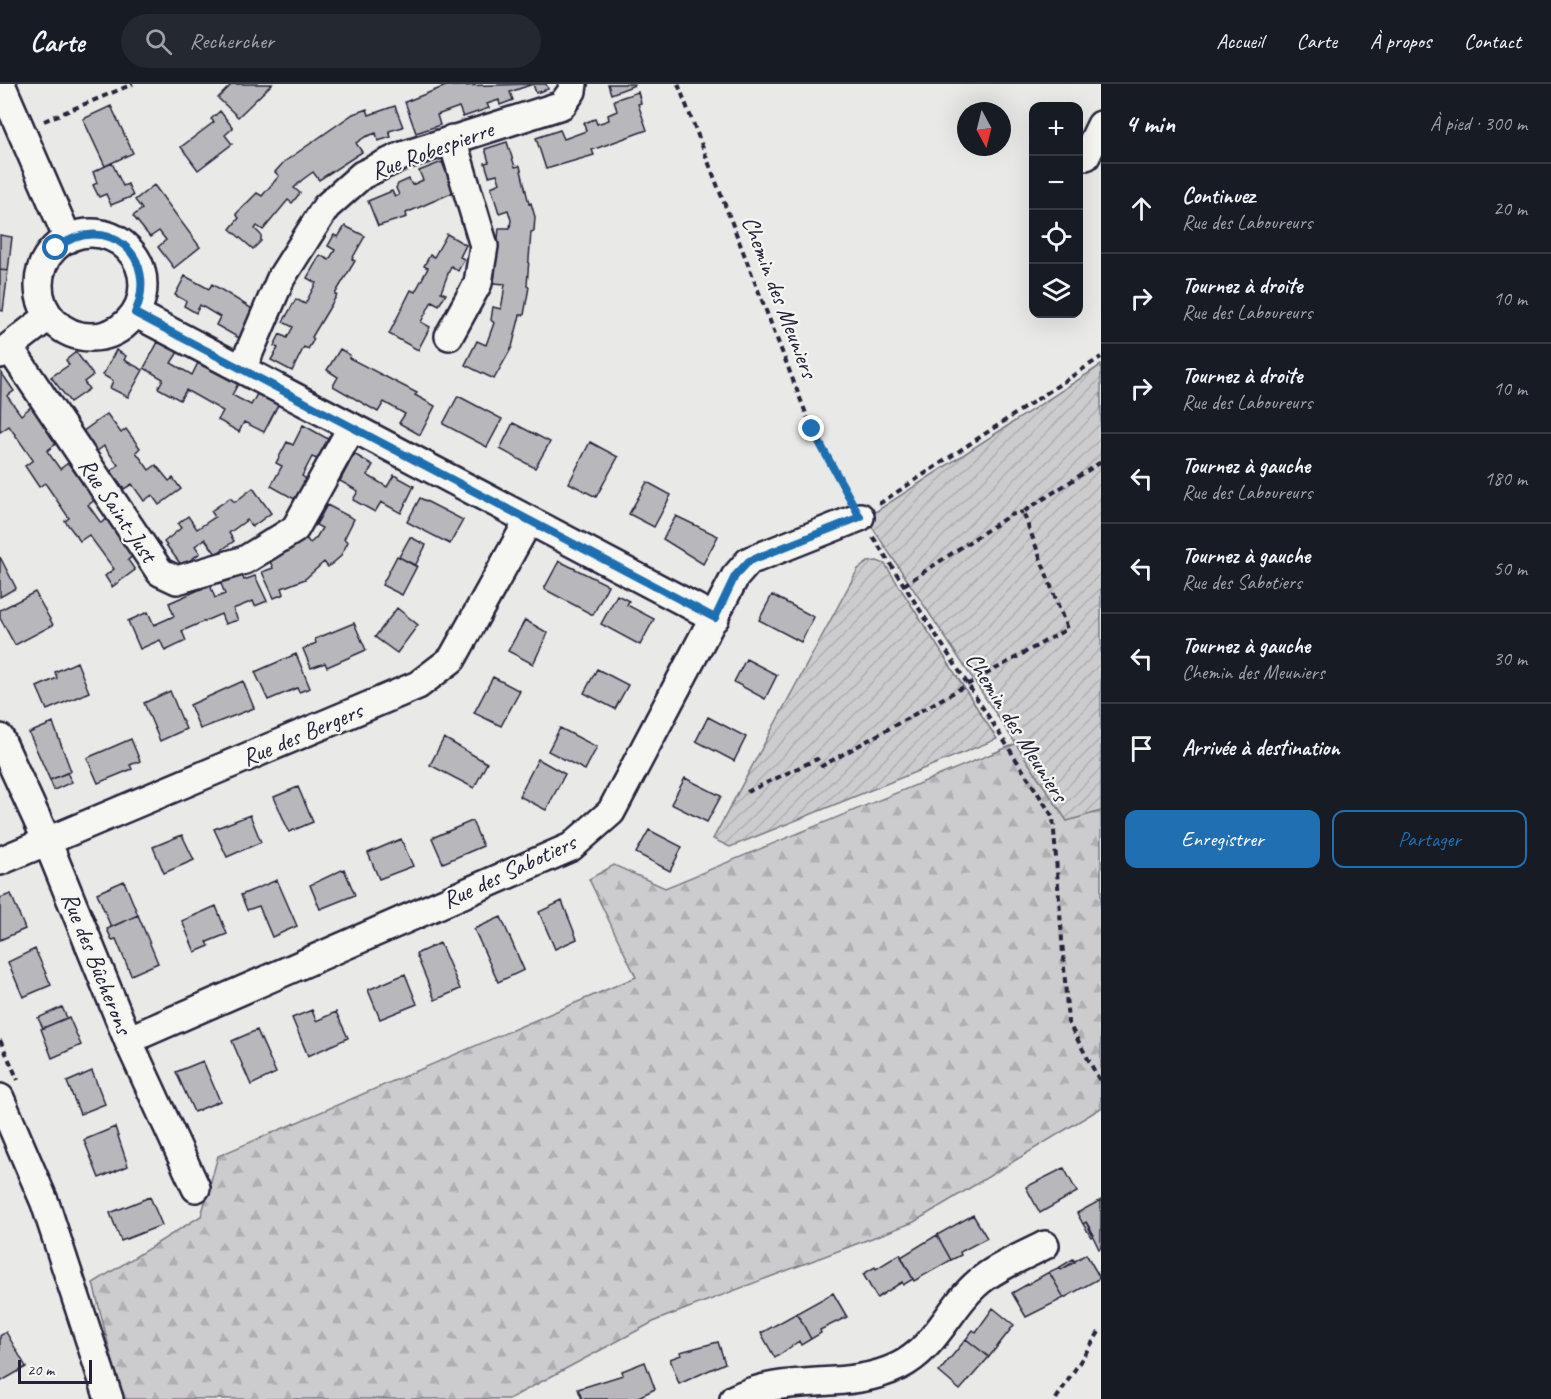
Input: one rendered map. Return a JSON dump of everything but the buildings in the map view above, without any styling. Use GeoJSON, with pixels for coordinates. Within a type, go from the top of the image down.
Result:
{"type":"FeatureCollection","features":[{"type":"Feature","properties":{"kind":"street"},"geometry":{"type":"LineString","coordinates":[[2,84],[68,239]]}},
{"type":"Feature","properties":{"kind":"street","name":"Rue Robespierre"},"geometry":{"type":"LineString","coordinates":[[242,369],[281,278],[326,207],[362,175],[402,156],[562,105],[572,91],[573,84]]}},
{"type":"Feature","properties":{"kind":"street"},"geometry":{"type":"LineString","coordinates":[[1086,156],[1101,125]]}},
{"type":"Feature","properties":{"kind":"street"},"geometry":{"type":"LineString","coordinates":[[449,336],[478,283],[484,246],[452,139]]}},
{"type":"Feature","properties":{"kind":"street"},"geometry":{"type":"LineString","coordinates":[[84,234],[101,234],[117,240],[130,251],[139,265],[143,281],[142,298],[135,313],[117,330],[93,337],[76,335],[61,328],[49,316],[39,288],[46,260],[68,239],[84,234]]}},
{"type":"Feature","properties":{"kind":"street"},"geometry":{"type":"LineString","coordinates":[[135,313],[715,618]]}},
{"type":"Feature","properties":{"kind":"street"},"geometry":{"type":"LineString","coordinates":[[4,350],[49,316]]}},
{"type":"Feature","properties":{"kind":"street","name":"Rue Saint-Just"},"geometry":{"type":"LineString","coordinates":[[4,350],[160,572],[177,580],[245,560],[295,529],[352,427]]}},
{"type":"Feature","properties":{"kind":"street","name":"Rue des Sabotiers"},"geometry":{"type":"LineString","coordinates":[[128,1040],[571,847],[611,812],[715,618],[735,576],[749,561],[860,517]]}},
{"type":"Feature","properties":{"kind":"street","name":"Rue des Bergers"},"geometry":{"type":"LineString","coordinates":[[0,861],[418,685],[452,658],[529,520]]}},
{"type":"Feature","properties":{"kind":"street","name":"Rue des Bûcherons"},"geometry":{"type":"LineString","coordinates":[[0,738],[47,841],[128,1040],[196,1188]]}},
{"type":"Feature","properties":{"kind":"street"},"geometry":{"type":"LineString","coordinates":[[0,1098],[45,1203],[109,1399]]}},
{"type":"Feature","properties":{"kind":"street"},"geometry":{"type":"LineString","coordinates":[[734,1399],[759,1389],[866,1377],[899,1366],[922,1350],[984,1278],[1045,1245]]}},
{"type":"Feature","properties":{"kind":"path"},"geometry":{"type":"LineString","coordinates":[[21,131],[132,84]]}},
{"type":"Feature","properties":{"kind":"path","name":"Chemin des Meuniers"},"geometry":{"type":"LineString","coordinates":[[678,84],[812,429],[860,517],[1053,817],[1068,1022],[1101,1083]]}},
{"type":"Feature","properties":{"kind":"path"},"geometry":{"type":"LineString","coordinates":[[860,517],[1101,357]]}},
{"type":"Feature","properties":{"kind":"path"},"geometry":{"type":"LineString","coordinates":[[904,585],[1010,515],[1023,512],[1101,462]]}},
{"type":"Feature","properties":{"kind":"path"},"geometry":{"type":"LineString","coordinates":[[747,792],[817,759],[822,766],[1067,629],[1023,512]]}},
{"type":"Feature","properties":{"kind":"path"},"geometry":{"type":"LineString","coordinates":[[1056,1399],[1101,1329]]}},
{"type":"Feature","properties":{"kind":"green space"},"geometry":{"type":"Polygon","coordinates":[[[1101,365],[1101,811],[1067,821],[866,518],[1101,365]]]}},
{"type":"Feature","properties":{"kind":"green space"},"geometry":{"type":"Polygon","coordinates":[[[877,561],[885,564],[997,739],[730,847],[713,839],[858,569],[868,562],[877,561]]]}},
{"type":"Feature","properties":{"kind":"green space"},"geometry":{"type":"Polygon","coordinates":[[[1018,743],[1067,820],[1101,811],[1101,1108],[914,1222],[657,1320],[509,1399],[122,1399],[93,1283],[201,1216],[218,1156],[636,977],[589,879],[614,865],[665,888],[1018,743]]]}},
{"type":"Feature","properties":{"kind":"route"},"geometry":{"type":"LineString","coordinates":[[56,248],[68,239],[84,234],[101,234],[117,240],[130,251],[139,265],[143,281],[142,298],[135,313],[715,618],[735,576],[749,561],[860,517],[812,429]]}}]}
